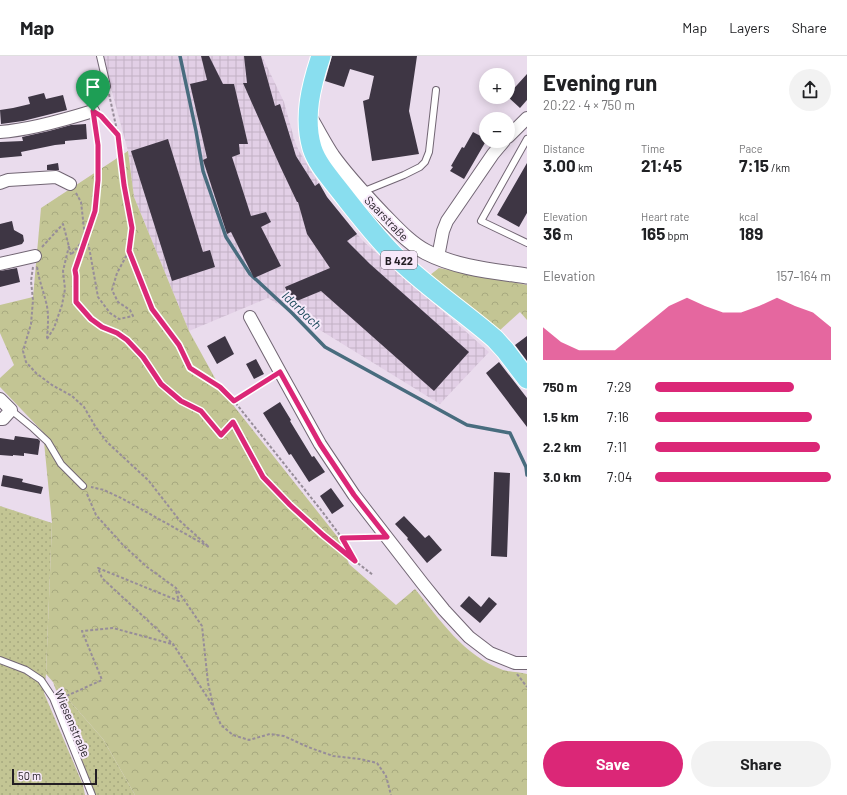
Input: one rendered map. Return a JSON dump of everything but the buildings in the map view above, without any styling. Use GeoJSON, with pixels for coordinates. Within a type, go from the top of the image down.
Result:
{"type":"FeatureCollection","features":[{"type":"Feature","properties":{"kind":"main road","name":"B 422"},"geometry":{"type":"LineString","coordinates":[[321,56],[311,91],[307,114],[312,149],[320,165],[359,215],[398,259],[495,339],[506,350],[527,379]]}},
{"type":"Feature","properties":{"kind":"street"},"geometry":{"type":"LineString","coordinates":[[0,132],[14,131],[93,111]]}},
{"type":"Feature","properties":{"kind":"street","name":"Saarstraße"},"geometry":{"type":"LineString","coordinates":[[307,114],[332,155],[362,192],[394,227],[412,243],[426,252],[444,260],[464,266],[527,276]]}},
{"type":"Feature","properties":{"kind":"street"},"geometry":{"type":"LineString","coordinates":[[515,130],[527,118]]}},
{"type":"Feature","properties":{"kind":"street"},"geometry":{"type":"LineString","coordinates":[[438,257],[443,231],[447,221],[498,148]]}},
{"type":"Feature","properties":{"kind":"street"},"geometry":{"type":"LineString","coordinates":[[0,183],[8,180],[56,177],[70,184]]}},
{"type":"Feature","properties":{"kind":"street"},"geometry":{"type":"LineString","coordinates":[[0,264],[35,256]]}},
{"type":"Feature","properties":{"kind":"street"},"geometry":{"type":"LineString","coordinates":[[250,317],[320,444],[354,495],[444,610],[470,637],[490,653],[515,663],[527,663]]}},
{"type":"Feature","properties":{"kind":"street"},"geometry":{"type":"LineString","coordinates":[[0,399],[11,410],[3,419],[0,419]]}},
{"type":"Feature","properties":{"kind":"lane"},"geometry":{"type":"LineString","coordinates":[[100,56],[107,86]]}},
{"type":"Feature","properties":{"kind":"lane"},"geometry":{"type":"LineString","coordinates":[[362,192],[404,176],[420,167],[425,162],[429,152],[436,90]]}},
{"type":"Feature","properties":{"kind":"lane"},"geometry":{"type":"LineString","coordinates":[[527,138],[481,221],[527,243]]}},
{"type":"Feature","properties":{"kind":"lane"},"geometry":{"type":"LineString","coordinates":[[11,410],[48,442],[61,464],[83,486]]}},
{"type":"Feature","properties":{"kind":"lane","name":"Wiesenstraße"},"geometry":{"type":"LineString","coordinates":[[0,660],[26,670],[41,680],[53,698],[92,795]]}},
{"type":"Feature","properties":{"kind":"path"},"geometry":{"type":"LineString","coordinates":[[70,184],[81,202],[85,237],[89,247],[98,297],[110,313],[119,318],[134,316],[130,310],[118,302],[112,290],[117,273],[129,251],[132,228],[124,185],[118,135],[107,86]]}},
{"type":"Feature","properties":{"kind":"path"},"geometry":{"type":"LineString","coordinates":[[93,111],[101,116],[118,135]]}},
{"type":"Feature","properties":{"kind":"path"},"geometry":{"type":"LineString","coordinates":[[93,111],[98,145],[98,180],[95,211],[75,270],[76,302],[91,319],[102,327],[117,333],[127,340],[143,357],[161,384],[181,401],[201,411],[221,435],[233,422],[263,477],[290,505],[323,535],[373,574]]}},
{"type":"Feature","properties":{"kind":"path"},"geometry":{"type":"LineString","coordinates":[[83,486],[104,490],[123,499],[209,547],[180,521],[150,481],[107,442],[95,426],[84,407],[72,396],[52,385],[36,373],[26,362],[23,351],[31,324],[33,300],[31,281],[35,256],[63,224],[71,255],[85,237]]}},
{"type":"Feature","properties":{"kind":"path"},"geometry":{"type":"LineString","coordinates":[[35,256],[39,280],[47,303],[47,339],[54,328],[62,305],[65,289],[63,271],[69,246]]}},
{"type":"Feature","properties":{"kind":"path"},"geometry":{"type":"LineString","coordinates":[[129,251],[152,309],[179,345],[190,368],[220,387],[234,401],[321,510],[342,538],[355,561]]}},
{"type":"Feature","properties":{"kind":"path"},"geometry":{"type":"LineString","coordinates":[[234,401],[280,372]]}},
{"type":"Feature","properties":{"kind":"path"},"geometry":{"type":"LineString","coordinates":[[83,486],[96,515],[123,545],[147,567],[176,588],[202,626],[208,683],[214,709]]}},
{"type":"Feature","properties":{"kind":"path"},"geometry":{"type":"LineString","coordinates":[[342,538],[387,537]]}},
{"type":"Feature","properties":{"kind":"path"},"geometry":{"type":"LineString","coordinates":[[176,588],[179,601],[98,568],[102,578],[173,644],[214,709],[221,725],[233,736],[249,740],[270,734],[284,736],[333,756],[360,759],[377,763],[386,776],[391,795]]}},
{"type":"Feature","properties":{"kind":"path"},"geometry":{"type":"LineString","coordinates":[[54,702],[102,680],[82,631],[114,628],[173,644]]}},
{"type":"Feature","properties":{"kind":"path"},"geometry":{"type":"LineString","coordinates":[[515,663],[517,674],[527,687]]}},
{"type":"Feature","properties":{"kind":"shaded area"},"geometry":{"type":"Polygon","coordinates":[[[104,56],[262,56],[284,102],[299,151],[327,197],[363,241],[489,352],[440,404],[268,298],[189,331],[134,197],[128,151],[105,66],[104,56]]]}},
{"type":"Feature","properties":{"kind":"green space"},"geometry":{"type":"Polygon","coordinates":[[[128,151],[134,197],[189,331],[222,391],[340,540],[349,564],[396,605],[415,589],[454,636],[476,656],[503,670],[527,674],[527,795],[135,795],[103,739],[46,674],[52,523],[43,432],[0,387],[0,378],[14,365],[0,333],[0,305],[33,297],[41,208],[128,151]]]}},
{"type":"Feature","properties":{"kind":"green space"},"geometry":{"type":"Polygon","coordinates":[[[439,268],[527,285],[527,320],[520,312],[499,331],[430,275],[439,268]]]}},
{"type":"Feature","properties":{"kind":"green space"},"geometry":{"type":"Polygon","coordinates":[[[0,506],[52,523],[44,693],[83,785],[85,795],[0,795],[0,506]]]}},
{"type":"Feature","properties":{"kind":"green space"},"geometry":{"type":"Polygon","coordinates":[[[53,682],[103,739],[135,795],[95,795],[53,682]]]}},
{"type":"Feature","properties":{"kind":"waterway","name":"Idarbach"},"geometry":{"type":"LineString","coordinates":[[180,56],[203,171],[226,237],[250,274],[292,313],[325,347],[467,425],[510,433],[526,467],[527,475]]}},
{"type":"Feature","properties":{"kind":"route"},"geometry":{"type":"LineString","coordinates":[[93,111],[101,116],[118,135],[124,185],[132,228],[129,251],[152,309],[179,345],[190,368],[220,387],[234,401],[280,372],[320,444],[354,495],[387,537],[342,538],[355,561],[290,505],[263,477],[233,422],[221,435],[201,411],[181,401],[161,384],[143,357],[127,340],[117,333],[102,327],[91,319],[76,302],[75,270],[95,211],[98,180],[98,145],[93,111]]}}]}
